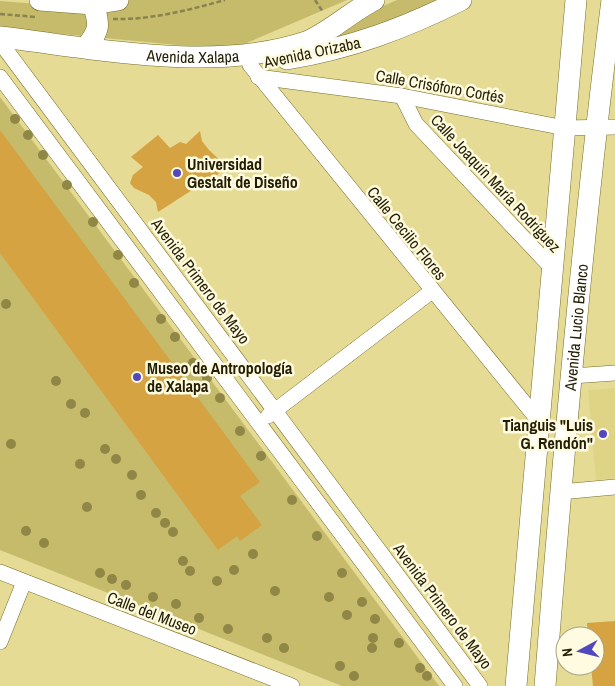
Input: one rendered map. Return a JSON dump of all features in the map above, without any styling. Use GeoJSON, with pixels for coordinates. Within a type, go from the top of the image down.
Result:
{"type":"FeatureCollection","features":[{"type":"Feature","properties":{"kind":"main road"},"geometry":{"type":"LineString","coordinates":[[40,0],[93,4],[118,0]]}},
{"type":"Feature","properties":{"kind":"main road","name":"Avenida Xalapa"},"geometry":{"type":"LineString","coordinates":[[0,37],[155,57],[261,54],[308,41],[374,0]]}},
{"type":"Feature","properties":{"kind":"main road","name":"Avenida Orizaba"},"geometry":{"type":"LineString","coordinates":[[155,57],[254,71],[378,38],[461,0]]}},
{"type":"Feature","properties":{"kind":"main road","name":"Avenida Lucio Blanco"},"geometry":{"type":"LineString","coordinates":[[516,686],[576,0]]}},
{"type":"Feature","properties":{"kind":"main road","name":"Avenida Lucio Blanco"},"geometry":{"type":"LineString","coordinates":[[545,686],[560,492],[572,376],[605,128],[612,0]]}},
{"type":"Feature","properties":{"kind":"main road"},"geometry":{"type":"LineString","coordinates":[[86,47],[97,35],[98,19],[93,4]]}},
{"type":"Feature","properties":{"kind":"street","name":"Avenida Primero de Mayo"},"geometry":{"type":"LineString","coordinates":[[0,42],[480,686]]}},
{"type":"Feature","properties":{"kind":"street","name":"Calle Crisóforo Cortés"},"geometry":{"type":"LineString","coordinates":[[254,71],[402,96],[565,128],[605,128]]}},
{"type":"Feature","properties":{"kind":"street","name":"Calle Cecilio Flores"},"geometry":{"type":"LineString","coordinates":[[254,71],[539,421]]}},
{"type":"Feature","properties":{"kind":"street"},"geometry":{"type":"LineString","coordinates":[[0,77],[455,686]]}},
{"type":"Feature","properties":{"kind":"street","name":"Calle Joaquín María Rodríguez"},"geometry":{"type":"LineString","coordinates":[[402,96],[416,124],[552,268]]}},
{"type":"Feature","properties":{"kind":"street"},"geometry":{"type":"LineString","coordinates":[[259,423],[432,291]]}},
{"type":"Feature","properties":{"kind":"street"},"geometry":{"type":"LineString","coordinates":[[572,376],[615,373]]}},
{"type":"Feature","properties":{"kind":"street"},"geometry":{"type":"LineString","coordinates":[[560,492],[615,487]]}},
{"type":"Feature","properties":{"kind":"street","name":"Calle del Museo"},"geometry":{"type":"LineString","coordinates":[[0,572],[292,686]]}},
{"type":"Feature","properties":{"kind":"street"},"geometry":{"type":"LineString","coordinates":[[0,642],[24,582]]}},
{"type":"Feature","properties":{"kind":"path"},"geometry":{"type":"LineString","coordinates":[[315,0],[322,10]]}},
{"type":"Feature","properties":{"kind":"shaded area"},"geometry":{"type":"Polygon","coordinates":[[[128,0],[347,0],[230,50],[0,28],[0,1],[80,6],[128,0]]]}},
{"type":"Feature","properties":{"kind":"shaded area"},"geometry":{"type":"Polygon","coordinates":[[[397,0],[447,0],[344,42],[282,50],[397,0]]]}},
{"type":"Feature","properties":{"kind":"shaded area"},"geometry":{"type":"Polygon","coordinates":[[[0,97],[439,686],[342,686],[0,550],[0,97]]]}},
{"type":"Feature","properties":{"kind":"shaded area","name":"Tianguis \"Luis G. Rendón\""},"geometry":{"type":"Polygon","coordinates":[[[615,388],[615,478],[596,480],[588,390],[615,388]]]}},
{"type":"Feature","properties":{"kind":"building","name":"Museo de Antropología de Xalapa"},"geometry":{"type":"Polygon","coordinates":[[[0,130],[260,482],[240,496],[262,525],[240,541],[237,536],[218,550],[0,253],[0,130]]]}},
{"type":"Feature","properties":{"kind":"building","name":"Universidad Gestalt de Diseño"},"geometry":{"type":"Polygon","coordinates":[[[200,131],[202,141],[226,166],[214,178],[158,212],[156,202],[149,195],[134,188],[130,183],[133,175],[143,167],[131,157],[158,135],[170,148],[180,142],[186,144],[200,131]]]}},
{"type":"Feature","properties":{"kind":"building"},"geometry":{"type":"Polygon","coordinates":[[[615,621],[615,686],[593,686],[592,676],[605,676],[605,626],[587,626],[587,623],[615,621]]]}},
{"type":"Feature","properties":{"kind":"place","name":"Universidad Gestalt de Diseño"},"geometry":{"type":"Point","coordinates":[177,173]}},
{"type":"Feature","properties":{"kind":"place","name":"Museo de Antropología de Xalapa"},"geometry":{"type":"Point","coordinates":[137,377]}},
{"type":"Feature","properties":{"kind":"place","name":"Tianguis \"Luis G. Rendón\""},"geometry":{"type":"Point","coordinates":[603,434]}}]}
